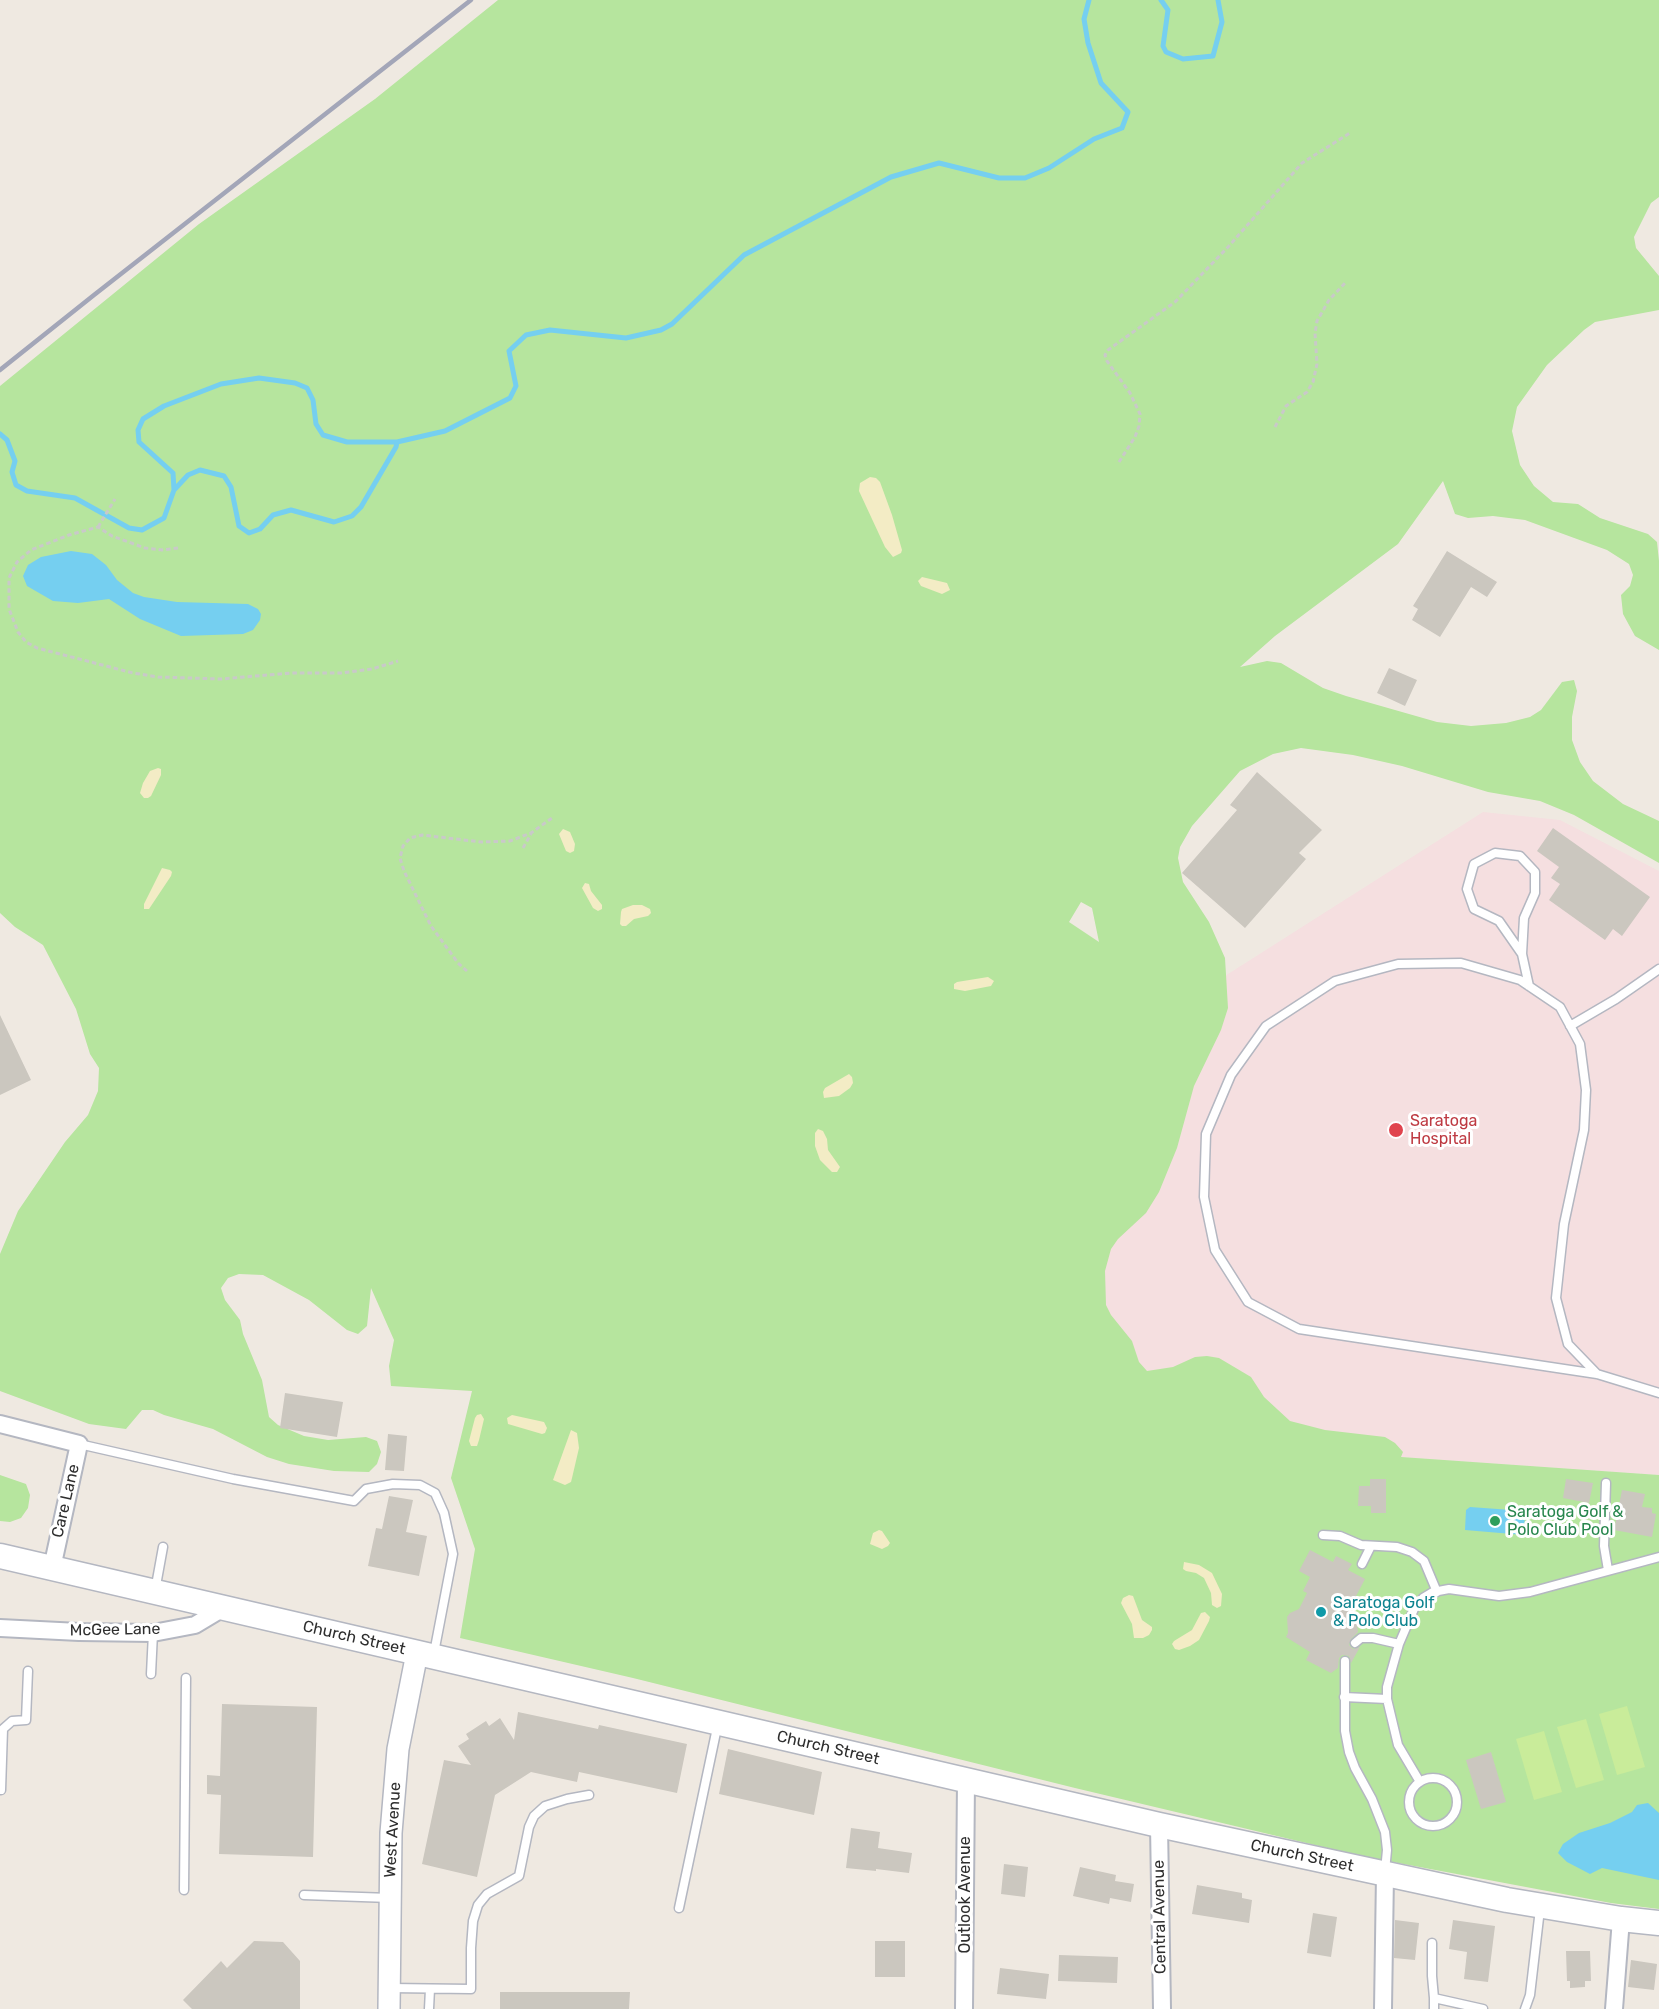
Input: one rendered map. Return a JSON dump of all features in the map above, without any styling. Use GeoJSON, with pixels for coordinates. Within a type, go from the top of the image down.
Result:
{"type":"FeatureCollection","features":[{"type":"Feature","properties":{"kind":"main road","name":"Church Street"},"geometry":{"type":"LineString","coordinates":[[0,1556],[1159,1825],[1540,1905],[1659,1923]]}},
{"type":"Feature","properties":{"kind":"street","name":"Care Lane"},"geometry":{"type":"LineString","coordinates":[[0,1424],[79,1444],[52,1568]]}},
{"type":"Feature","properties":{"kind":"street","name":"McGee Lane"},"geometry":{"type":"LineString","coordinates":[[0,1628],[153,1633],[195,1625],[225,1607]]}},
{"type":"Feature","properties":{"kind":"street","name":"West Avenue"},"geometry":{"type":"LineString","coordinates":[[390,1999],[391,1833],[398,1749],[425,1655]]}},
{"type":"Feature","properties":{"kind":"street","name":"Outlook Avenue"},"geometry":{"type":"LineString","coordinates":[[964,2009],[966,1780]]}},
{"type":"Feature","properties":{"kind":"street","name":"Central Avenue"},"geometry":{"type":"LineString","coordinates":[[1159,1825],[1161,2009]]}},
{"type":"Feature","properties":{"kind":"street"},"geometry":{"type":"LineString","coordinates":[[1383,2009],[1385,1874]]}},
{"type":"Feature","properties":{"kind":"street"},"geometry":{"type":"LineString","coordinates":[[1614,2009],[1621,1919]]}},
{"type":"Feature","properties":{"kind":"lane"},"geometry":{"type":"LineString","coordinates":[[1522,954],[1499,921],[1474,909],[1467,889],[1474,864],[1495,853],[1520,856],[1535,872],[1535,893],[1524,918],[1522,954],[1529,986]]}},
{"type":"Feature","properties":{"kind":"lane"},"geometry":{"type":"LineString","coordinates":[[1597,1374],[1568,1344],[1556,1298],[1564,1224],[1584,1130],[1586,1090],[1580,1044],[1560,1007],[1520,980],[1461,963],[1398,964],[1335,981],[1266,1026],[1232,1075],[1206,1134],[1204,1197],[1215,1250],[1248,1302],[1299,1329],[1597,1374],[1659,1393]]}},
{"type":"Feature","properties":{"kind":"lane"},"geometry":{"type":"LineString","coordinates":[[1570,1026],[1616,999],[1659,969]]}},
{"type":"Feature","properties":{"kind":"lane"},"geometry":{"type":"LineString","coordinates":[[79,1444],[233,1479],[354,1501],[366,1489],[393,1484],[420,1485],[435,1493],[444,1513],[453,1554],[425,1655]]}},
{"type":"Feature","properties":{"kind":"lane"},"geometry":{"type":"LineString","coordinates":[[1606,1483],[1604,1546],[1608,1570]]}},
{"type":"Feature","properties":{"kind":"lane"},"geometry":{"type":"LineString","coordinates":[[1323,1535],[1340,1536],[1361,1545],[1397,1547],[1412,1552],[1424,1561],[1437,1592]]}},
{"type":"Feature","properties":{"kind":"lane"},"geometry":{"type":"LineString","coordinates":[[1362,1564],[1371,1546]]}},
{"type":"Feature","properties":{"kind":"lane"},"geometry":{"type":"LineString","coordinates":[[155,1592],[164,1547]]}},
{"type":"Feature","properties":{"kind":"lane"},"geometry":{"type":"LineString","coordinates":[[1420,1782],[1398,1745],[1387,1699],[1387,1687],[1399,1644],[1414,1609],[1423,1598],[1449,1589],[1499,1596],[1530,1592],[1659,1557]]}},
{"type":"Feature","properties":{"kind":"lane"},"geometry":{"type":"LineString","coordinates":[[151,1674],[153,1633]]}},
{"type":"Feature","properties":{"kind":"lane"},"geometry":{"type":"LineString","coordinates":[[1355,1643],[1361,1638],[1373,1638],[1399,1644]]}},
{"type":"Feature","properties":{"kind":"lane"},"geometry":{"type":"LineString","coordinates":[[1345,1661],[1345,1731],[1355,1768],[1372,1799],[1385,1832],[1387,1850],[1385,1874]]}},
{"type":"Feature","properties":{"kind":"lane"},"geometry":{"type":"LineString","coordinates":[[1,1790],[3,1729],[12,1721],[26,1720],[28,1671]]}},
{"type":"Feature","properties":{"kind":"lane"},"geometry":{"type":"LineString","coordinates":[[184,1890],[186,1678]]}},
{"type":"Feature","properties":{"kind":"lane"},"geometry":{"type":"LineString","coordinates":[[1344,1697],[1387,1699]]}},
{"type":"Feature","properties":{"kind":"lane"},"geometry":{"type":"LineString","coordinates":[[679,1908],[718,1723]]}},
{"type":"Feature","properties":{"kind":"lane"},"geometry":{"type":"LineString","coordinates":[[1427,1778],[1444,1780],[1455,1792],[1456,1808],[1446,1821],[1430,1826],[1422,1823],[1411,1811],[1410,1795],[1413,1787],[1420,1782],[1427,1778]]}},
{"type":"Feature","properties":{"kind":"lane"},"geometry":{"type":"LineString","coordinates":[[390,1999],[430,1989],[471,1989],[473,1921],[478,1905],[487,1894],[519,1876],[529,1827],[534,1816],[544,1806],[589,1795]]}},
{"type":"Feature","properties":{"kind":"lane"},"geometry":{"type":"LineString","coordinates":[[304,1895],[391,1898]]}},
{"type":"Feature","properties":{"kind":"lane"},"geometry":{"type":"LineString","coordinates":[[1525,2009],[1530,1995],[1540,1905]]}},
{"type":"Feature","properties":{"kind":"lane"},"geometry":{"type":"LineString","coordinates":[[1432,1943],[1434,2009]]}},
{"type":"Feature","properties":{"kind":"lane"},"geometry":{"type":"LineString","coordinates":[[429,2009],[430,1989]]}},
{"type":"Feature","properties":{"kind":"lane"},"geometry":{"type":"LineString","coordinates":[[1434,1998],[1483,2009]]}},
{"type":"Feature","properties":{"kind":"path"},"geometry":{"type":"LineString","coordinates":[[1119,462],[1135,437],[1140,414],[1130,393],[1107,361],[1108,350],[1174,302],[1229,246],[1302,163],[1350,133]]}},
{"type":"Feature","properties":{"kind":"path"},"geometry":{"type":"LineString","coordinates":[[1275,427],[1286,406],[1306,392],[1313,382],[1317,364],[1315,333],[1317,321],[1329,300],[1346,282]]}},
{"type":"Feature","properties":{"kind":"path"},"geometry":{"type":"LineString","coordinates":[[115,499],[98,527],[69,535],[31,550],[17,562],[9,578],[9,609],[18,632],[26,642],[37,648],[133,673],[158,676],[221,679],[291,673],[341,674],[372,669],[398,661]]}},
{"type":"Feature","properties":{"kind":"path"},"geometry":{"type":"LineString","coordinates":[[98,527],[112,536],[145,548],[162,550],[178,548]]}},
{"type":"Feature","properties":{"kind":"path"},"geometry":{"type":"LineString","coordinates":[[467,971],[458,963],[431,927],[404,871],[400,858],[403,846],[410,838],[422,835],[481,842],[510,841],[531,833],[552,818]]}},
{"type":"Feature","properties":{"kind":"path"},"geometry":{"type":"LineString","coordinates":[[523,848],[531,833]]}},
{"type":"Feature","properties":{"kind":"shaded area","name":"Saratoga Hospital"},"geometry":{"type":"Polygon","coordinates":[[[1483,812],[1560,820],[1659,871],[1659,1475],[1254,1447],[1098,1395],[1082,1259],[1184,1002],[1483,812]]]}},
{"type":"Feature","properties":{"kind":"green space","name":"Saratoga Golf & Polo Club"},"geometry":{"type":"Polygon","coordinates":[[[498,0],[1659,0],[1659,197],[1651,203],[1634,237],[1636,248],[1659,276],[1659,310],[1595,322],[1584,330],[1547,365],[1517,407],[1512,431],[1520,465],[1534,486],[1553,502],[1578,504],[1600,518],[1648,534],[1657,542],[1659,650],[1635,636],[1623,614],[1621,595],[1630,586],[1633,575],[1629,564],[1607,550],[1525,520],[1493,516],[1468,518],[1455,514],[1443,481],[1398,544],[1275,636],[1240,667],[1267,661],[1281,663],[1323,688],[1346,696],[1437,722],[1471,726],[1506,723],[1530,717],[1541,710],[1562,682],[1574,680],[1577,691],[1572,717],[1572,740],[1580,762],[1593,781],[1623,804],[1659,821],[1659,863],[1574,815],[1540,801],[1488,792],[1402,766],[1353,755],[1301,748],[1273,754],[1240,771],[1192,826],[1180,847],[1178,858],[1183,882],[1209,922],[1225,958],[1228,1008],[1221,1030],[1194,1086],[1177,1148],[1159,1192],[1146,1213],[1118,1239],[1111,1249],[1105,1271],[1106,1305],[1111,1315],[1132,1341],[1139,1362],[1147,1371],[1173,1367],[1195,1357],[1219,1358],[1251,1377],[1264,1397],[1290,1421],[1325,1430],[1385,1437],[1403,1452],[1401,1457],[1659,1475],[1659,1909],[1611,1903],[1361,1856],[1075,1788],[633,1678],[460,1638],[475,1549],[451,1478],[472,1391],[391,1386],[389,1366],[394,1340],[371,1288],[367,1326],[358,1334],[347,1330],[309,1300],[263,1275],[239,1274],[228,1278],[221,1288],[225,1300],[240,1320],[243,1334],[262,1380],[269,1417],[278,1425],[304,1436],[328,1440],[366,1437],[377,1441],[381,1452],[377,1464],[369,1472],[334,1471],[289,1464],[267,1457],[213,1429],[153,1410],[142,1410],[126,1429],[89,1424],[0,1391],[0,1254],[18,1211],[65,1142],[88,1115],[98,1091],[99,1068],[90,1054],[76,1009],[43,945],[15,927],[0,913],[0,386],[199,224],[375,99],[498,0]],[[1081,902],[1069,922],[1099,942],[1092,908],[1081,902]]]}},
{"type":"Feature","properties":{"kind":"green space"},"geometry":{"type":"Polygon","coordinates":[[[0,1475],[26,1484],[30,1495],[28,1508],[21,1518],[10,1522],[0,1521],[0,1475]]]}},
{"type":"Feature","properties":{"kind":"green space"},"geometry":{"type":"Polygon","coordinates":[[[1627,1706],[1645,1767],[1617,1775],[1599,1714],[1627,1706]]]}},
{"type":"Feature","properties":{"kind":"green space"},"geometry":{"type":"Polygon","coordinates":[[[1586,1719],[1604,1780],[1576,1788],[1557,1727],[1586,1719]]]}},
{"type":"Feature","properties":{"kind":"green space"},"geometry":{"type":"Polygon","coordinates":[[[1544,1731],[1562,1792],[1534,1800],[1516,1739],[1544,1731]]]}},
{"type":"Feature","properties":{"kind":"sand"},"geometry":{"type":"Polygon","coordinates":[[[870,477],[880,482],[892,515],[902,550],[893,557],[885,547],[859,491],[860,483],[870,477]]]}},
{"type":"Feature","properties":{"kind":"sand"},"geometry":{"type":"Polygon","coordinates":[[[922,577],[947,583],[950,590],[942,594],[921,586],[918,581],[922,577]]]}},
{"type":"Feature","properties":{"kind":"sand"},"geometry":{"type":"Polygon","coordinates":[[[161,769],[161,775],[151,796],[144,798],[140,793],[143,783],[150,771],[161,769]]]}},
{"type":"Feature","properties":{"kind":"sand"},"geometry":{"type":"Polygon","coordinates":[[[563,829],[570,832],[575,844],[574,851],[570,853],[566,851],[559,834],[563,829]]]}},
{"type":"Feature","properties":{"kind":"sand"},"geometry":{"type":"Polygon","coordinates":[[[162,868],[170,870],[171,876],[149,909],[144,909],[144,904],[162,868]]]}},
{"type":"Feature","properties":{"kind":"sand"},"geometry":{"type":"Polygon","coordinates":[[[585,883],[589,884],[591,891],[602,905],[602,909],[598,911],[593,908],[582,888],[585,883]]]}},
{"type":"Feature","properties":{"kind":"sand"},"geometry":{"type":"Polygon","coordinates":[[[642,905],[650,909],[651,913],[622,926],[620,924],[622,909],[642,905]]]}},
{"type":"Feature","properties":{"kind":"sand"},"geometry":{"type":"Polygon","coordinates":[[[988,977],[994,981],[991,986],[965,991],[954,989],[954,984],[957,982],[988,977]]]}},
{"type":"Feature","properties":{"kind":"sand"},"geometry":{"type":"Polygon","coordinates":[[[849,1074],[853,1083],[850,1088],[839,1096],[824,1098],[825,1088],[849,1074]]]}},
{"type":"Feature","properties":{"kind":"sand"},"geometry":{"type":"Polygon","coordinates":[[[818,1129],[823,1131],[827,1139],[828,1150],[840,1167],[837,1172],[832,1172],[820,1160],[815,1146],[815,1133],[818,1129]]]}},
{"type":"Feature","properties":{"kind":"sand"},"geometry":{"type":"Polygon","coordinates":[[[481,1414],[484,1419],[479,1440],[477,1446],[471,1446],[469,1441],[475,1418],[481,1414]]]}},
{"type":"Feature","properties":{"kind":"sand"},"geometry":{"type":"Polygon","coordinates":[[[512,1415],[544,1422],[547,1428],[545,1433],[508,1424],[507,1418],[512,1415]]]}},
{"type":"Feature","properties":{"kind":"sand"},"geometry":{"type":"Polygon","coordinates":[[[571,1430],[577,1433],[579,1448],[571,1482],[565,1485],[553,1480],[571,1430]]]}},
{"type":"Feature","properties":{"kind":"sand"},"geometry":{"type":"Polygon","coordinates":[[[879,1530],[890,1543],[882,1549],[870,1544],[873,1533],[879,1530]]]}},
{"type":"Feature","properties":{"kind":"sand"},"geometry":{"type":"Polygon","coordinates":[[[1184,1562],[1199,1565],[1212,1573],[1222,1594],[1221,1606],[1217,1608],[1212,1605],[1211,1593],[1204,1578],[1183,1569],[1184,1562]]]}},
{"type":"Feature","properties":{"kind":"sand"},"geometry":{"type":"Polygon","coordinates":[[[1133,1596],[1142,1620],[1152,1627],[1149,1635],[1143,1638],[1134,1638],[1132,1624],[1121,1603],[1123,1598],[1133,1596]]]}},
{"type":"Feature","properties":{"kind":"sand"},"geometry":{"type":"Polygon","coordinates":[[[1205,1612],[1210,1617],[1199,1640],[1190,1646],[1175,1649],[1172,1644],[1174,1641],[1192,1630],[1201,1613],[1205,1612]]]}},
{"type":"Feature","properties":{"kind":"water"},"geometry":{"type":"Polygon","coordinates":[[[71,551],[92,554],[133,593],[177,602],[248,604],[258,609],[261,614],[260,620],[253,630],[243,634],[181,636],[140,619],[109,599],[78,603],[53,601],[27,586],[23,576],[28,565],[41,557],[71,551]]]}},
{"type":"Feature","properties":{"kind":"water","name":"Saratoga Golf & Polo Club Pool"},"geometry":{"type":"Polygon","coordinates":[[[1470,1507],[1525,1511],[1524,1535],[1465,1530],[1466,1510],[1470,1507]]]}},
{"type":"Feature","properties":{"kind":"water"},"geometry":{"type":"Polygon","coordinates":[[[1648,1803],[1659,1813],[1659,1880],[1602,1868],[1590,1874],[1567,1862],[1558,1853],[1563,1844],[1579,1833],[1610,1823],[1632,1812],[1637,1805],[1648,1803]]]}},
{"type":"Feature","properties":{"kind":"building"},"geometry":{"type":"Polygon","coordinates":[[[1447,551],[1497,582],[1487,597],[1471,587],[1440,637],[1412,620],[1418,609],[1413,606],[1447,551]]]}},
{"type":"Feature","properties":{"kind":"building"},"geometry":{"type":"Polygon","coordinates":[[[1389,668],[1417,680],[1405,706],[1377,693],[1389,668]]]}},
{"type":"Feature","properties":{"kind":"building"},"geometry":{"type":"Polygon","coordinates":[[[1257,772],[1322,830],[1299,853],[1306,859],[1245,928],[1182,873],[1237,810],[1230,805],[1257,772]]]}},
{"type":"Feature","properties":{"kind":"building"},"geometry":{"type":"Polygon","coordinates":[[[1553,828],[1650,897],[1622,936],[1613,929],[1605,940],[1549,900],[1560,884],[1551,878],[1559,867],[1537,851],[1553,828]]]}},
{"type":"Feature","properties":{"kind":"building"},"geometry":{"type":"Polygon","coordinates":[[[0,1015],[31,1080],[0,1095],[0,1015]]]}},
{"type":"Feature","properties":{"kind":"building"},"geometry":{"type":"Polygon","coordinates":[[[285,1393],[343,1402],[337,1437],[280,1428],[285,1393]]]}},
{"type":"Feature","properties":{"kind":"building"},"geometry":{"type":"Polygon","coordinates":[[[388,1434],[407,1436],[404,1471],[385,1470],[388,1434]]]}},
{"type":"Feature","properties":{"kind":"building"},"geometry":{"type":"Polygon","coordinates":[[[1370,1479],[1386,1479],[1386,1513],[1371,1513],[1371,1506],[1358,1506],[1359,1486],[1370,1486],[1370,1479]]]}},
{"type":"Feature","properties":{"kind":"building"},"geometry":{"type":"Polygon","coordinates":[[[1566,1479],[1593,1483],[1589,1503],[1563,1498],[1566,1479]]]}},
{"type":"Feature","properties":{"kind":"building"},"geometry":{"type":"Polygon","coordinates":[[[1622,1490],[1645,1494],[1642,1507],[1652,1508],[1652,1513],[1656,1514],[1652,1537],[1614,1530],[1622,1490]]]}},
{"type":"Feature","properties":{"kind":"building"},"geometry":{"type":"Polygon","coordinates":[[[389,1496],[413,1500],[406,1532],[427,1536],[419,1576],[368,1566],[376,1528],[382,1529],[389,1496]]]}},
{"type":"Feature","properties":{"kind":"building","name":"Saratoga Golf & Polo Club"},"geometry":{"type":"Polygon","coordinates":[[[1310,1550],[1333,1562],[1336,1556],[1352,1564],[1348,1570],[1365,1579],[1347,1619],[1357,1624],[1358,1632],[1349,1645],[1353,1649],[1360,1647],[1351,1663],[1349,1656],[1342,1655],[1339,1658],[1338,1668],[1331,1673],[1306,1660],[1310,1652],[1286,1637],[1287,1617],[1299,1609],[1307,1593],[1303,1591],[1310,1577],[1299,1571],[1310,1550]]]}},
{"type":"Feature","properties":{"kind":"building"},"geometry":{"type":"Polygon","coordinates":[[[222,1704],[317,1707],[313,1857],[219,1854],[221,1795],[207,1794],[207,1775],[220,1776],[222,1704]]]}},
{"type":"Feature","properties":{"kind":"building"},"geometry":{"type":"Polygon","coordinates":[[[518,1712],[598,1729],[599,1725],[687,1744],[677,1793],[579,1772],[577,1782],[531,1772],[495,1795],[477,1877],[422,1864],[444,1760],[471,1765],[458,1746],[469,1739],[466,1734],[486,1721],[489,1726],[500,1718],[514,1740],[518,1712]]]}},
{"type":"Feature","properties":{"kind":"building"},"geometry":{"type":"Polygon","coordinates":[[[728,1749],[822,1772],[814,1815],[719,1794],[728,1749]]]}},
{"type":"Feature","properties":{"kind":"building"},"geometry":{"type":"Polygon","coordinates":[[[1491,1752],[1506,1802],[1481,1809],[1466,1760],[1491,1752]]]}},
{"type":"Feature","properties":{"kind":"building"},"geometry":{"type":"Polygon","coordinates":[[[851,1828],[880,1832],[878,1848],[912,1853],[909,1873],[846,1868],[851,1828]]]}},
{"type":"Feature","properties":{"kind":"building"},"geometry":{"type":"Polygon","coordinates":[[[1004,1864],[1028,1867],[1025,1897],[1001,1894],[1004,1864]]]}},
{"type":"Feature","properties":{"kind":"building"},"geometry":{"type":"Polygon","coordinates":[[[1080,1867],[1116,1875],[1115,1881],[1134,1884],[1131,1902],[1110,1898],[1109,1904],[1073,1896],[1080,1867]]]}},
{"type":"Feature","properties":{"kind":"building"},"geometry":{"type":"Polygon","coordinates":[[[1197,1885],[1242,1893],[1242,1898],[1252,1900],[1249,1923],[1192,1914],[1197,1885]]]}},
{"type":"Feature","properties":{"kind":"building"},"geometry":{"type":"Polygon","coordinates":[[[1313,1913],[1337,1917],[1331,1957],[1307,1953],[1313,1913]]]}},
{"type":"Feature","properties":{"kind":"building"},"geometry":{"type":"Polygon","coordinates":[[[1395,1920],[1419,1923],[1415,1960],[1394,1958],[1395,1920]]]}},
{"type":"Feature","properties":{"kind":"building"},"geometry":{"type":"Polygon","coordinates":[[[1453,1920],[1495,1926],[1488,1982],[1464,1979],[1467,1952],[1449,1949],[1453,1920]]]}},
{"type":"Feature","properties":{"kind":"building"},"geometry":{"type":"Polygon","coordinates":[[[254,1941],[283,1942],[300,1961],[300,2009],[192,2009],[183,2000],[221,1961],[227,1968],[254,1941]]]}},
{"type":"Feature","properties":{"kind":"building"},"geometry":{"type":"Polygon","coordinates":[[[875,1941],[905,1941],[905,1977],[875,1977],[875,1941]]]}},
{"type":"Feature","properties":{"kind":"building"},"geometry":{"type":"Polygon","coordinates":[[[1566,1951],[1590,1951],[1591,1981],[1585,1981],[1585,1987],[1570,1988],[1570,1981],[1567,1981],[1566,1951]]]}},
{"type":"Feature","properties":{"kind":"building"},"geometry":{"type":"Polygon","coordinates":[[[1059,1955],[1118,1957],[1117,1983],[1058,1981],[1059,1955]]]}},
{"type":"Feature","properties":{"kind":"building"},"geometry":{"type":"Polygon","coordinates":[[[1631,1960],[1657,1964],[1654,1990],[1628,1987],[1631,1960]]]}},
{"type":"Feature","properties":{"kind":"building"},"geometry":{"type":"Polygon","coordinates":[[[1000,1968],[1049,1974],[1046,1999],[997,1994],[1000,1968]]]}},
{"type":"Feature","properties":{"kind":"building"},"geometry":{"type":"Polygon","coordinates":[[[500,1992],[630,1992],[629,2009],[500,2009],[500,1992]]]}},
{"type":"Feature","properties":{"kind":"waterway"},"geometry":{"type":"LineString","coordinates":[[0,434],[7,440],[15,461],[12,472],[16,485],[27,491],[75,498],[129,528],[142,530],[164,518],[174,490],[173,473],[139,442],[138,430],[143,419],[164,406],[221,384],[259,378],[295,383],[307,388],[313,400],[316,424],[323,435],[347,442],[397,442],[445,431],[510,398],[516,386],[509,351],[526,335],[550,330],[626,338],[661,330],[672,324],[744,255],[891,177],[939,163],[999,178],[1025,178],[1049,168],[1094,139],[1122,128],[1128,112],[1101,83],[1088,43],[1084,19],[1089,0]]}},
{"type":"Feature","properties":{"kind":"waterway"},"geometry":{"type":"LineString","coordinates":[[1161,0],[1168,10],[1163,46],[1166,52],[1183,59],[1213,56],[1222,22],[1218,0]]}},
{"type":"Feature","properties":{"kind":"waterway"},"geometry":{"type":"LineString","coordinates":[[174,490],[188,475],[200,470],[224,476],[231,487],[239,526],[249,533],[260,529],[273,515],[291,510],[334,522],[352,516],[361,507],[397,442]]}},
{"type":"Feature","properties":{"kind":"railway"},"geometry":{"type":"LineString","coordinates":[[0,370],[471,0]]}},
{"type":"Feature","properties":{"kind":"place","name":"Saratoga Hospital"},"geometry":{"type":"Point","coordinates":[1396,1130]}},
{"type":"Feature","properties":{"kind":"place","name":"Saratoga Golf & Polo Club Pool"},"geometry":{"type":"Point","coordinates":[1495,1521]}},
{"type":"Feature","properties":{"kind":"place","name":"Saratoga Golf & Polo Club"},"geometry":{"type":"Point","coordinates":[1321,1612]}}]}
